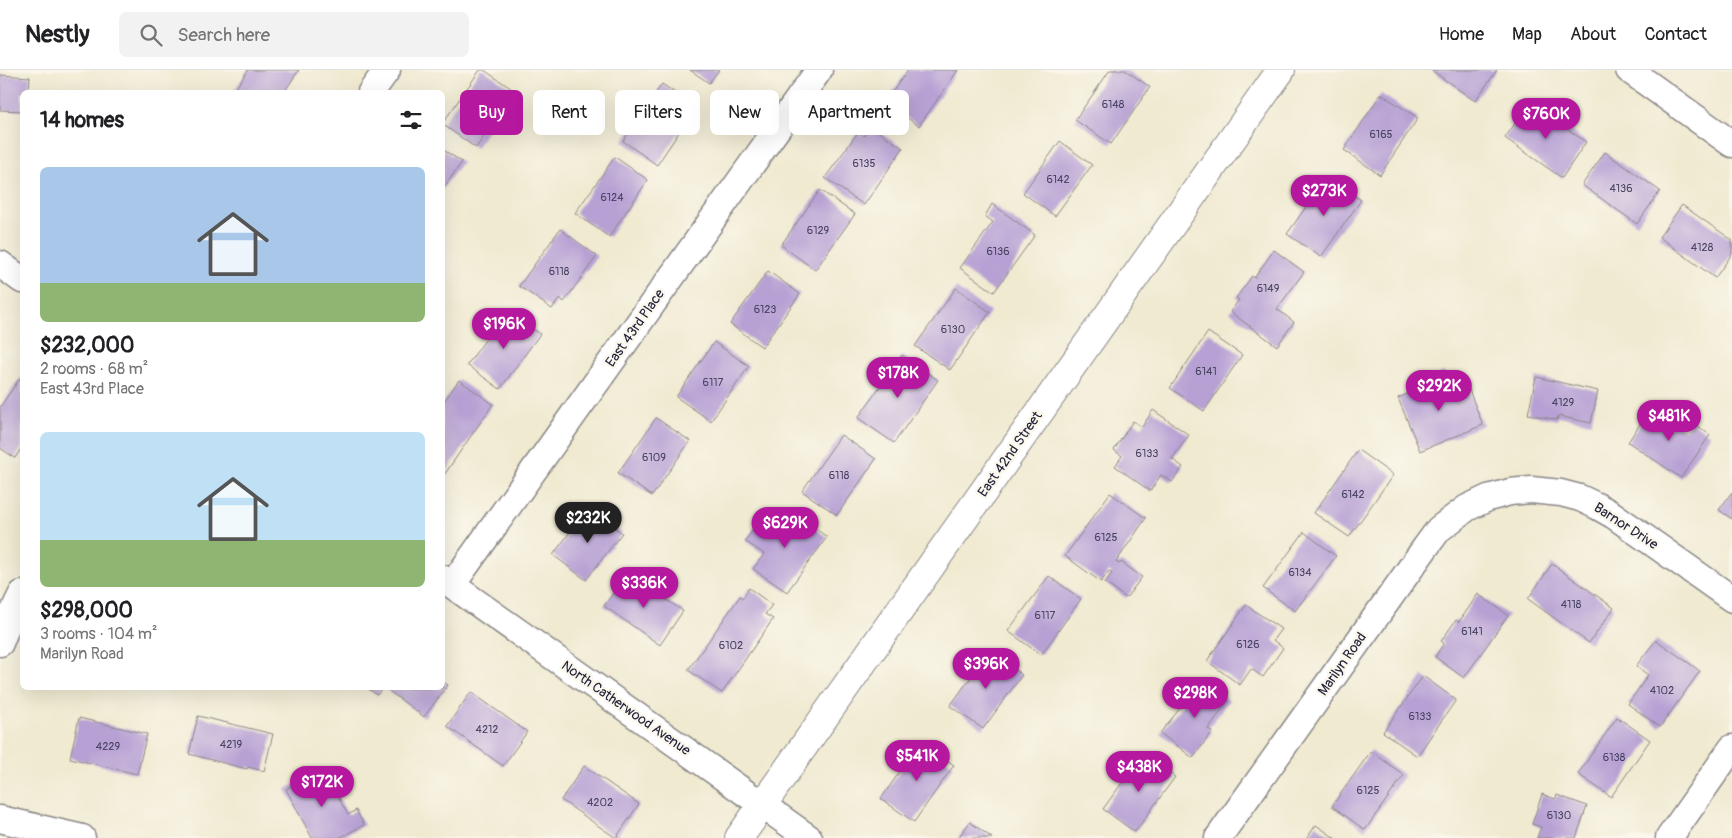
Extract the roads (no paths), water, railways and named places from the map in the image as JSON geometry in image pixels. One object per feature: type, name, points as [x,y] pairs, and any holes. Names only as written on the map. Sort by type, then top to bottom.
[{"type":"street","points":[[372,90],[387,70]]},
{"type":"street","name":"East 43rd Place","points":[[447,582],[819,70]]},
{"type":"street","name":"East 42nd Street","points":[[739,838],[1281,70]]},
{"type":"street","points":[[1629,70],[1732,144]]},
{"type":"street","points":[[0,264],[20,279]]},
{"type":"street","name":"Barnor Drive","points":[[1478,504],[1488,498],[1510,492],[1531,490],[1556,492],[1580,498],[1613,515],[1732,599]]},
{"type":"street","name":"Marilyn Road","points":[[1218,838],[1439,529],[1467,508],[1478,504]]},
{"type":"street","name":"North Catherwood Avenue","points":[[447,582],[809,838]]},
{"type":"street","points":[[0,643],[20,598]]},
{"type":"street","points":[[1669,838],[1732,748]]},
{"type":"street","points":[[0,819],[82,838]]}]
